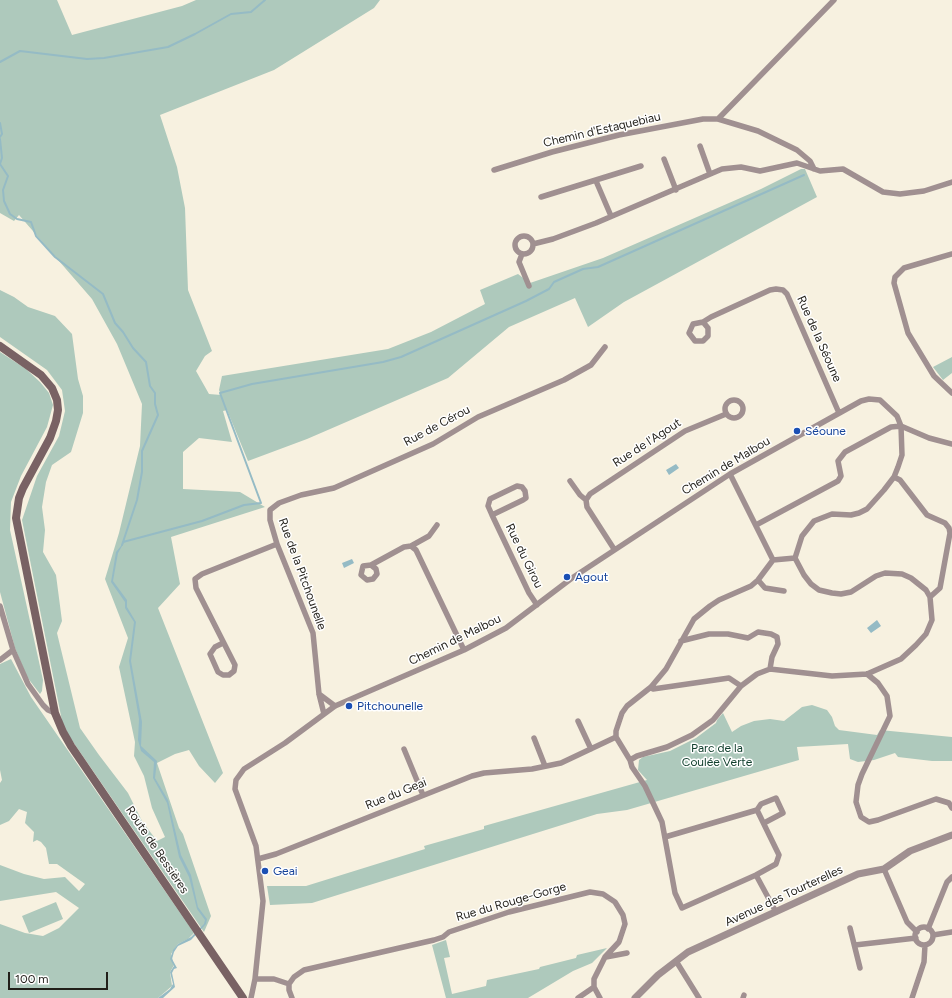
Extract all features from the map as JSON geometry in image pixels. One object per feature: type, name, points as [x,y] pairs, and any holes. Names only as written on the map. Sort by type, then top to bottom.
[{"type":"main road","name":"Route de Bessières","points":[[0,346],[34,369],[47,381],[55,394],[57,405],[56,421],[50,438],[23,488],[19,498],[16,518],[55,713],[62,732],[243,998]]},
{"type":"street","points":[[718,119],[834,0]]},
{"type":"street","name":"Chemin d'Estaquebiau","points":[[494,170],[552,152],[619,135],[703,119],[718,119],[758,131],[797,150],[810,161],[814,169]]},
{"type":"street","points":[[700,146],[710,174]]},
{"type":"street","points":[[664,159],[676,190]]},
{"type":"street","points":[[522,254],[530,252],[534,244],[553,239],[611,216],[676,190],[722,169],[741,167],[760,171],[797,163],[820,171],[843,169],[883,192],[900,194],[924,191],[952,182]]},
{"type":"street","points":[[541,197],[641,166]]},
{"type":"street","points":[[596,181],[611,216]]},
{"type":"street","points":[[522,254],[515,247],[516,241],[520,237],[528,236],[534,244]]},
{"type":"street","points":[[522,254],[519,262],[529,286]]},
{"type":"street","points":[[952,254],[904,268],[895,277],[894,283],[908,333],[934,376],[952,393]]},
{"type":"street","name":"Rue de la Séoune","points":[[703,322],[770,290],[783,290],[787,294],[839,413]]},
{"type":"street","name":"Rue de Cérou","points":[[270,510],[279,503],[301,495],[334,488],[433,444],[478,417],[564,380],[591,365],[605,347]]},
{"type":"street","name":"Chemin de Malbou","points":[[251,998],[255,978],[263,901],[256,846],[237,797],[236,785],[239,774],[335,706],[464,650],[506,628],[537,606],[562,585],[614,549],[730,474],[861,401],[876,399],[886,404],[897,416],[901,426]]},
{"type":"street","name":"Rue de l'Agout","points":[[586,500],[590,494],[685,431],[726,414]]},
{"type":"street","points":[[756,525],[838,481],[841,476],[838,461],[845,452],[890,427],[901,426],[928,438],[952,444]]},
{"type":"street","points":[[630,760],[637,756],[667,747],[692,735],[713,720],[741,686],[757,674],[770,669],[832,676],[868,674],[901,659],[926,634],[932,620],[930,597],[918,583],[902,574],[884,573],[876,576],[851,592],[841,594],[826,592],[819,590],[808,579],[796,558],[802,536],[814,521],[832,514],[851,515],[859,513],[875,501],[894,477],[902,455],[901,426]]},
{"type":"street","points":[[730,474],[773,560]]},
{"type":"street","points":[[894,477],[900,480],[927,515],[945,523],[949,528],[950,534],[940,588],[930,597]]},
{"type":"street","points":[[570,481],[580,495],[586,500],[587,507],[614,549]]},
{"type":"street","name":"Rue du Girou","points":[[492,515],[526,498],[525,491],[522,487],[517,486],[490,499],[488,506],[492,515],[537,606]]},
{"type":"street","name":"Rue de la Pitchounelle","points":[[270,510],[270,520],[277,544],[313,633],[319,694],[324,714]]},
{"type":"street","points":[[371,564],[429,536],[437,525]]},
{"type":"street","points":[[223,643],[215,647],[210,654],[218,672],[223,675],[229,675],[234,671],[235,665],[196,588],[195,579],[202,574],[277,544]]},
{"type":"street","points":[[411,546],[416,550],[464,650]]},
{"type":"street","points":[[757,810],[779,855],[776,864],[756,875],[682,908],[675,893],[666,837],[662,822],[645,786],[632,768],[630,760],[616,737],[616,731],[622,713],[627,706],[651,687],[666,669],[694,620],[710,606],[751,586],[758,580],[773,560],[796,558]]},
{"type":"street","points":[[758,580],[765,588],[784,591]]},
{"type":"street","points":[[0,606],[13,650],[28,684],[43,705],[48,710],[55,713]]},
{"type":"street","points":[[681,641],[709,634],[748,638],[758,632],[771,634],[777,637],[778,644],[772,657],[770,669]]},
{"type":"street","points":[[0,660],[13,650]]},
{"type":"street","points":[[868,674],[878,683],[888,696],[890,716],[858,785],[856,802],[861,817],[869,822],[878,820],[936,799],[949,803],[952,808]]},
{"type":"street","points":[[651,687],[653,689],[729,678],[741,686]]},
{"type":"street","points":[[319,694],[335,706]]},
{"type":"street","points":[[578,721],[591,750]]},
{"type":"street","name":"Rue du Geai","points":[[258,858],[276,854],[423,795],[484,773],[561,763],[616,737]]},
{"type":"street","points":[[534,738],[545,766]]},
{"type":"street","points":[[404,749],[423,795]]},
{"type":"street","points":[[666,837],[757,810],[761,804],[776,798],[783,813],[764,823]]},
{"type":"street","name":"Avenue des Tourterelles","points":[[635,998],[658,975],[676,961],[701,946],[858,874],[884,869],[910,851],[952,835]]},
{"type":"street","points":[[884,869],[907,922],[916,935],[919,943],[925,945],[931,942],[933,935]]},
{"type":"street","points":[[756,875],[776,912]]},
{"type":"street","points":[[928,929],[947,882],[952,877]]},
{"type":"street","name":"Rue du Rouge-Gorge","points":[[290,984],[294,977],[304,970],[434,940],[444,937],[449,932],[509,912],[590,892],[603,894],[616,902],[623,915],[625,924],[619,942],[605,957],[594,979],[594,987]]},
{"type":"street","points":[[850,928],[860,968]]},
{"type":"street","points":[[855,945],[916,935],[921,929],[928,929]]},
{"type":"street","points":[[928,929],[933,935]]},
{"type":"street","points":[[933,935],[952,932]]},
{"type":"street","points":[[912,998],[924,962],[925,945]]},
{"type":"street","points":[[605,957],[627,953]]},
{"type":"street","points":[[676,961],[697,997]]},
{"type":"street","points":[[255,978],[274,979],[290,984],[289,990],[292,998]]},
{"type":"street","points":[[578,998],[594,987],[600,998]]},
{"type":"green space","points":[[0,0],[57,0],[72,35],[182,6],[196,0],[380,0],[374,8],[274,70],[160,115],[177,167],[185,208],[188,290],[212,351],[205,356],[196,371],[209,394],[221,395],[219,390],[222,376],[388,349],[431,332],[485,304],[480,290],[518,274],[530,283],[603,258],[761,189],[801,169],[805,169],[817,197],[624,302],[588,327],[575,298],[509,327],[448,378],[307,439],[248,461],[227,410],[223,411],[232,442],[199,438],[183,452],[183,489],[240,492],[265,507],[171,537],[180,584],[158,608],[223,773],[215,783],[199,766],[189,750],[175,754],[157,763],[211,916],[204,932],[69,736],[62,721],[22,520],[37,476],[59,436],[65,411],[62,390],[47,370],[0,337],[0,290],[14,297],[28,307],[55,316],[72,334],[78,379],[83,396],[83,413],[71,452],[52,465],[46,482],[42,507],[45,530],[43,552],[56,575],[62,621],[57,633],[80,728],[128,793],[142,821],[157,841],[165,837],[152,808],[144,776],[134,756],[135,742],[119,667],[128,638],[105,579],[119,533],[140,446],[142,404],[117,344],[92,299],[19,215],[14,221],[0,213]]},
{"type":"green space","points":[[0,352],[26,369],[40,382],[49,393],[53,405],[47,427],[21,476],[11,502],[10,530],[43,680],[42,691],[40,694],[27,677],[15,648],[0,592]]},
{"type":"green space","points":[[952,357],[952,373],[943,380],[933,367]]},
{"type":"green space","points":[[11,659],[31,697],[194,933],[188,939],[178,944],[171,954],[174,965],[170,972],[172,986],[158,998],[0,998],[0,924],[25,933],[43,936],[59,928],[79,908],[56,892],[0,901],[0,865],[24,874],[44,879],[65,877],[79,891],[85,884],[57,864],[49,864],[46,848],[37,840],[33,842],[34,832],[25,823],[27,812],[19,809],[9,821],[0,825],[0,783],[2,780],[0,770],[0,664]]},
{"type":"green space","name":"Parc de la Coulée Verte","points":[[812,705],[827,710],[832,717],[835,726],[839,730],[877,735],[880,730],[952,737],[952,761],[932,761],[898,757],[895,753],[874,760],[858,762],[850,759],[848,744],[797,747],[799,760],[627,810],[597,814],[312,903],[270,905],[267,886],[306,886],[425,849],[424,846],[484,829],[484,826],[647,780],[638,770],[639,760],[643,757],[670,751],[696,738],[716,723],[723,713],[732,732],[741,726],[754,721],[770,719],[784,721],[802,707]]},
{"type":"green space","points":[[56,902],[63,919],[29,933],[22,916]]},
{"type":"green space","points":[[446,940],[450,957],[444,958],[452,994],[486,986],[487,980],[539,969],[540,967],[576,958],[577,955],[607,948],[592,963],[573,971],[528,998],[446,998],[432,945]]},
{"type":"water","points":[[676,464],[679,468],[669,475],[666,470]]},
{"type":"water","points":[[125,541],[118,553],[113,581],[127,600],[127,607],[136,622],[131,661],[142,722],[141,746],[157,761],[155,778],[168,800],[181,855],[191,875],[198,907],[207,919],[206,924],[191,940],[178,946],[174,952],[172,959],[177,968],[174,969],[172,973],[175,987],[163,998],[158,998],[170,989],[173,984],[170,972],[174,966],[170,959],[173,950],[178,944],[191,937],[204,924],[205,920],[197,909],[189,877],[179,857],[167,803],[153,778],[154,762],[141,751],[138,740],[139,719],[129,661],[134,622],[125,608],[125,602],[111,582],[116,552]]},
{"type":"water","points":[[352,559],[354,563],[344,568],[342,563]]},
{"type":"water","points":[[877,620],[881,626],[871,633],[867,628]]},
{"type":"waterway","points":[[0,62],[20,51],[87,59],[104,58],[168,47],[231,14],[251,12],[265,0]]},
{"type":"waterway","points":[[0,123],[2,134],[0,137]]},
{"type":"waterway","points":[[0,139],[2,158],[0,164]]},
{"type":"waterway","points":[[0,164],[8,176],[3,190],[4,201],[10,214],[17,219],[31,222],[36,236],[55,257],[103,294],[115,323],[123,332],[133,348],[146,362],[150,386],[155,393],[155,404],[158,415],[142,451],[142,472],[137,500],[122,545]]},
{"type":"waterway","points":[[123,542],[202,521],[244,505],[261,503],[220,393],[252,384],[383,362],[401,357],[526,301],[549,289],[554,282],[583,269],[598,267],[804,175]]},
{"type":"place","name":"Séoune","points":[[797,431]]},
{"type":"place","name":"Agout","points":[[567,577]]},
{"type":"place","name":"Pitchounelle","points":[[349,706]]},
{"type":"place","name":"Geai","points":[[265,871]]}]
